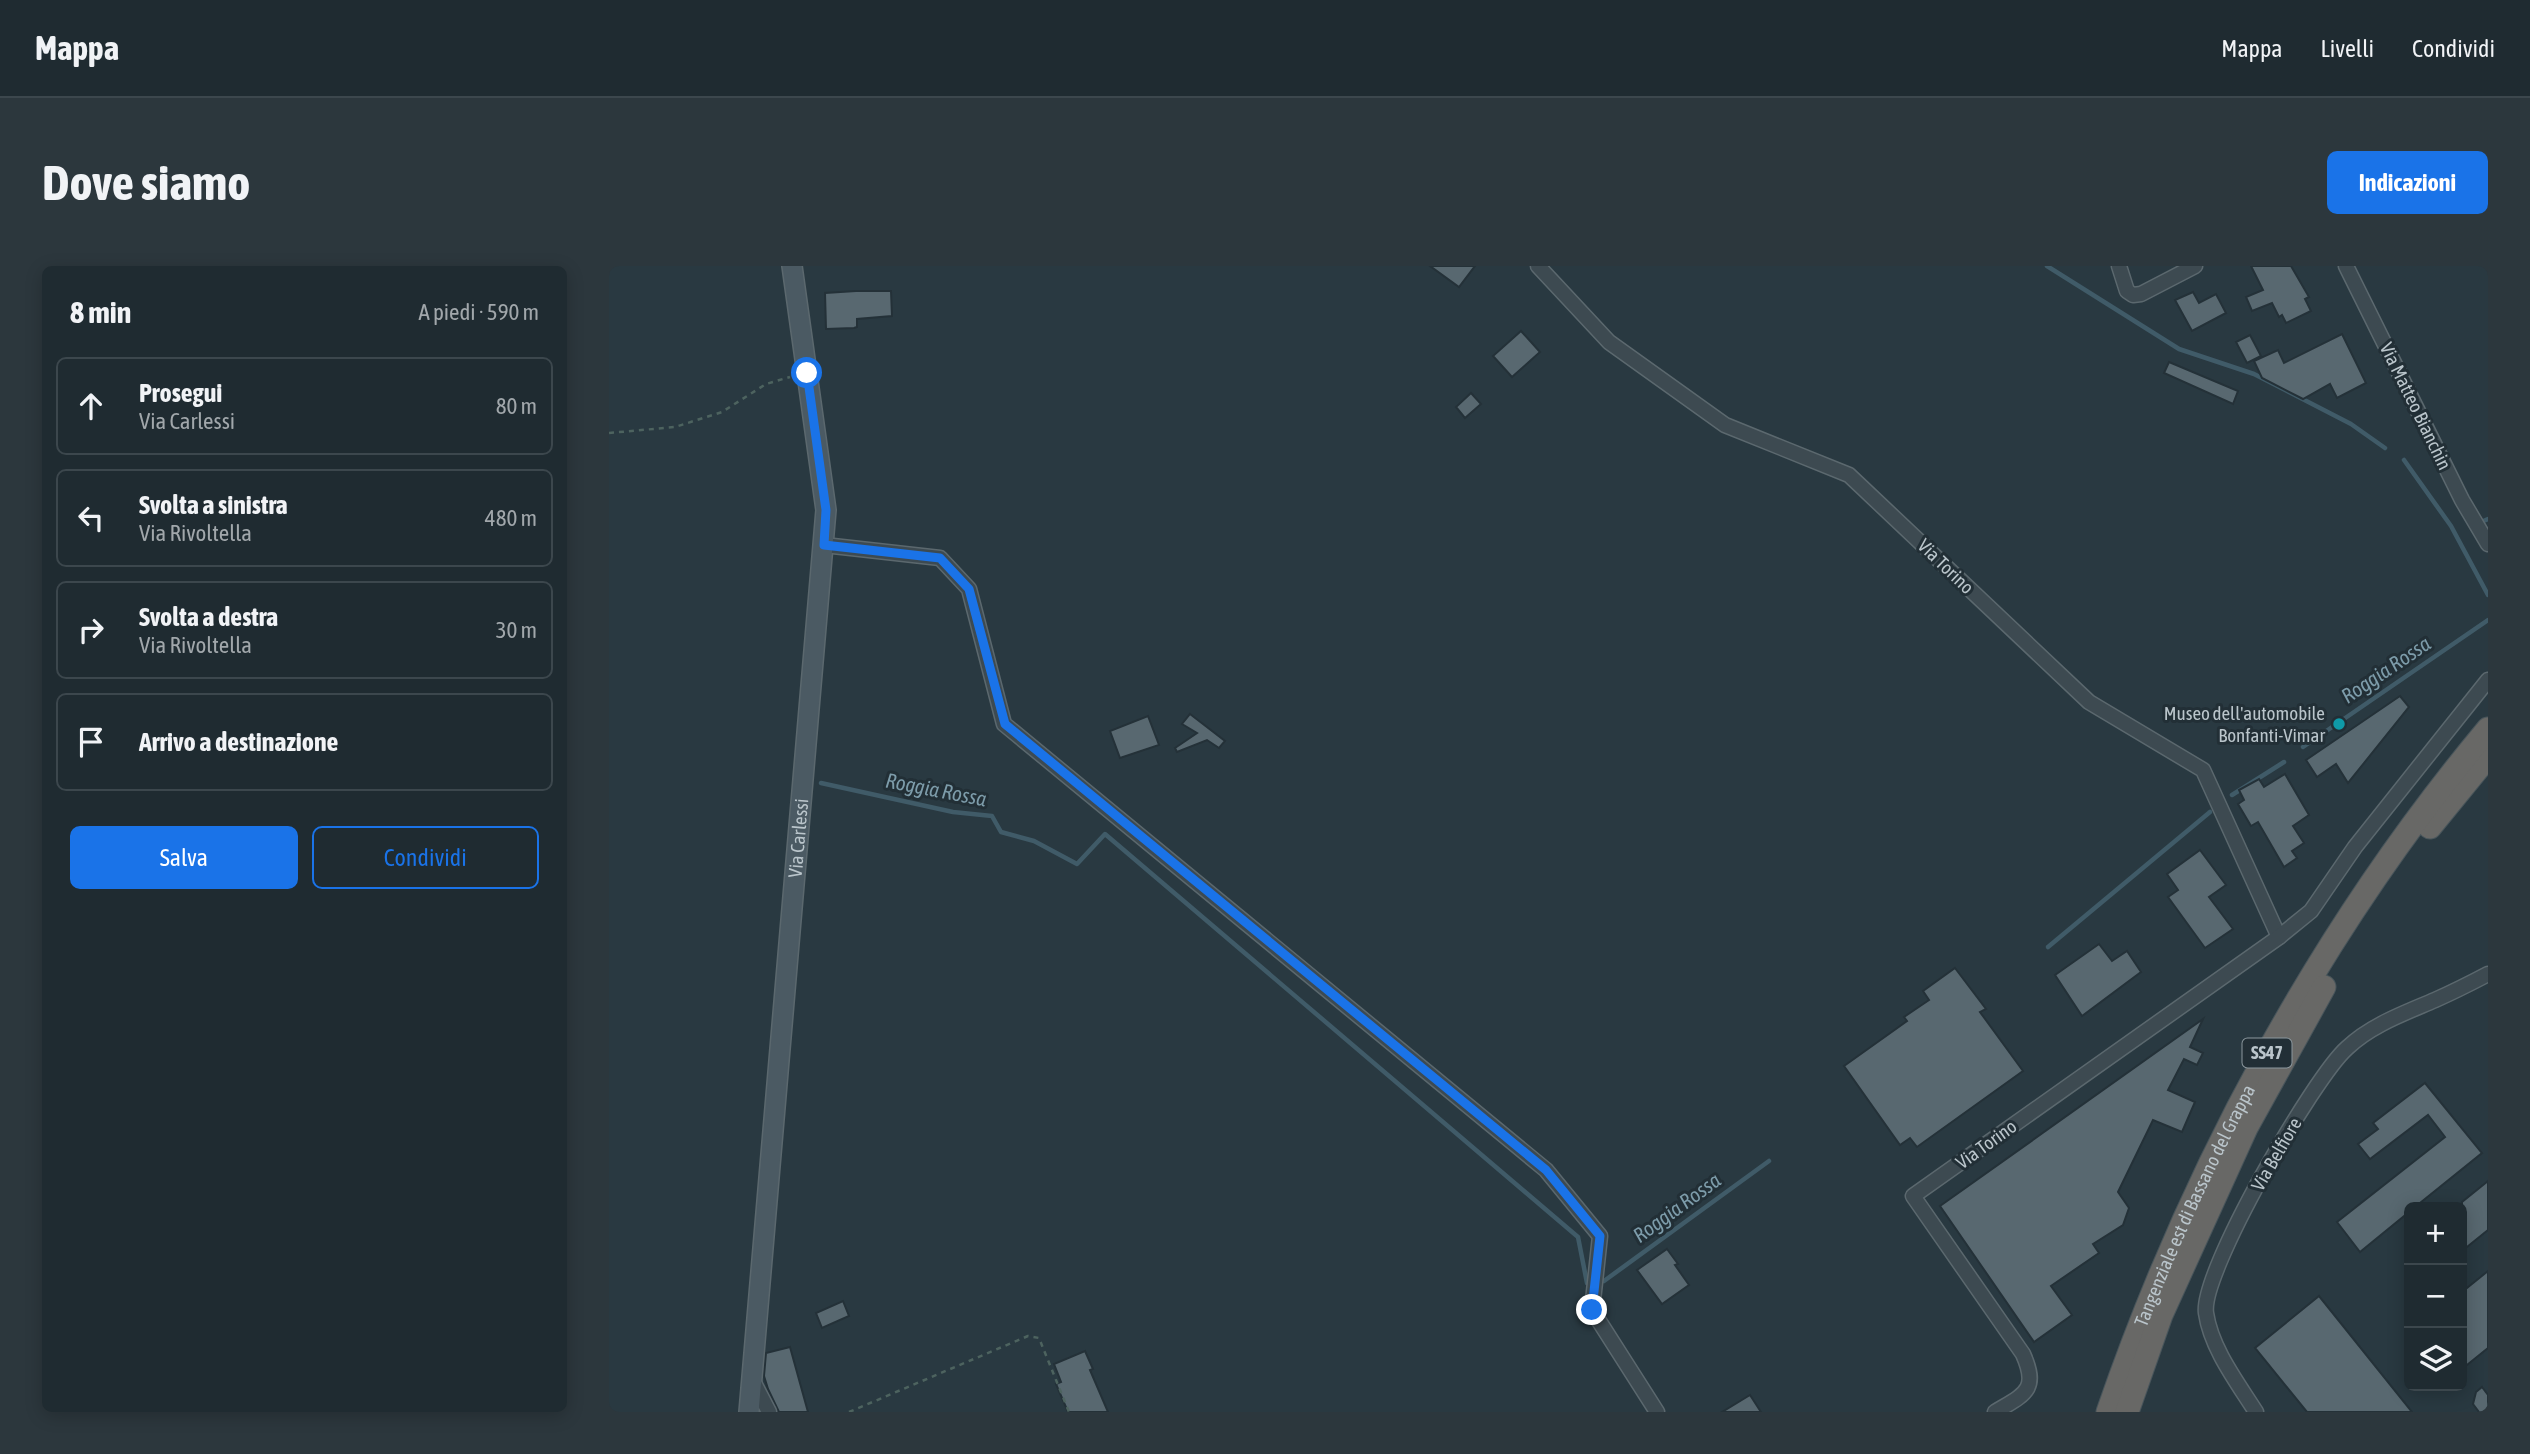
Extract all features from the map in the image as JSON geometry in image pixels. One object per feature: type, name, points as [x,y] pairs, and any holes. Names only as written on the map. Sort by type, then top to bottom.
[{"type":"highway","name":"Tangenziale est di Bassano del Grappa","points":[[2108,1412],[2146,1308],[2187,1213],[2269,1050],[2311,978],[2376,879],[2454,770],[2488,729]]},
{"type":"highway","name":"Tangenziale est di Bassano del Grappa","points":[[2127,1412],[2161,1314],[2246,1128],[2327,981],[2422,838],[2488,756]]},
{"type":"main road","name":"Via Carlessi","points":[[749,1412],[826,510],[792,266]]},
{"type":"street","name":"Via Torino","points":[[1538,266],[1609,342],[1725,425],[1849,475],[2089,702],[2203,770],[2279,937]]},
{"type":"street","points":[[2119,266],[2127,291],[2133,295],[2141,295],[2195,266]]},
{"type":"street","name":"Via Matteo Bianchin","points":[[2347,266],[2462,500],[2488,544]]},
{"type":"street","points":[[824,545],[940,558],[969,589],[1005,724],[1546,1170],[1600,1236],[1592,1310],[1657,1412]]},
{"type":"street","name":"Via Torino","points":[[1995,1412],[2017,1399],[2028,1388],[2032,1374],[2023,1354],[1913,1196],[2279,937],[2311,911],[2355,847],[2488,680]]},
{"type":"street","name":"Via Belfiore","points":[[2256,1412],[2213,1339],[2205,1310],[2211,1281],[2238,1221],[2320,1080],[2347,1048],[2386,1022],[2488,974]]},
{"type":"street","points":[[752,1379],[769,1412]]},
{"type":"path","points":[[609,433],[675,427],[722,412],[767,384],[807,373]]},
{"type":"path","points":[[849,1412],[1028,1336],[1039,1338],[1069,1412]]},
{"type":"building","points":[[1430,266],[1475,266],[1459,287]]},
{"type":"building","points":[[2251,266],[2291,266],[2309,297],[2305,299],[2311,311],[2286,323],[2282,315],[2279,317],[2272,303],[2252,311],[2246,297],[2263,290]]},
{"type":"building","points":[[891,291],[892,316],[857,319],[857,327],[854,328],[826,329],[825,293]]},
{"type":"building","points":[[2193,292],[2199,303],[2216,294],[2226,313],[2192,331],[2175,300]]},
{"type":"building","points":[[1521,331],[1540,352],[1512,377],[1493,356]]},
{"type":"building","points":[[2342,334],[2366,383],[2337,398],[2330,384],[2303,399],[2262,378],[2254,361],[2278,350],[2284,363]]},
{"type":"building","points":[[2250,335],[2261,356],[2247,363],[2236,342]]},
{"type":"building","points":[[2169,362],[2238,391],[2233,404],[2164,373]]},
{"type":"building","points":[[1471,393],[1481,404],[1465,418],[1456,407]]},
{"type":"building","points":[[2400,696],[2409,707],[2348,783],[2336,764],[2317,777],[2306,760]]},
{"type":"building","points":[[1190,714],[1225,741],[1219,748],[1207,740],[1177,752],[1175,748],[1197,733],[1182,724]]},
{"type":"building","points":[[1148,716],[1159,745],[1120,758],[1110,731]]},
{"type":"building","points":[[2285,774],[2309,815],[2293,826],[2304,843],[2292,851],[2297,858],[2284,867],[2258,822],[2251,826],[2238,804],[2244,800],[2239,790],[2259,779],[2264,787]]},
{"type":"building","points":[[2200,850],[2226,885],[2209,897],[2233,929],[2205,948],[2168,897],[2178,890],[2167,874]]},
{"type":"building","points":[[2099,944],[2112,961],[2127,951],[2141,972],[2082,1016],[2055,975]]},
{"type":"building","points":[[1955,968],[1986,1009],[1980,1012],[2023,1071],[1917,1147],[1910,1138],[1900,1145],[1844,1066],[1907,1021],[1904,1017],[1929,1000],[1923,991]]},
{"type":"building","points":[[2203,1019],[2190,1047],[2203,1053],[2197,1065],[2184,1059],[2168,1090],[2195,1102],[2182,1132],[2153,1120],[2118,1192],[2129,1208],[2123,1225],[2093,1244],[2099,1253],[2051,1286],[2072,1315],[2034,1342],[1940,1206]]},
{"type":"building","points":[[2425,1083],[2482,1153],[2421,1202],[2404,1202],[2404,1216],[2360,1252],[2337,1222],[2445,1137],[2428,1115],[2370,1159],[2358,1144],[2378,1129],[2373,1123]]},
{"type":"building","points":[[2488,1181],[2488,1230],[2467,1247],[2467,1202],[2462,1202]]},
{"type":"building","points":[[1667,1249],[1689,1285],[1662,1304],[1637,1270]]},
{"type":"building","points":[[2488,1271],[2488,1348],[2467,1365],[2467,1328],[2467,1288]]},
{"type":"building","points":[[2319,1296],[2412,1412],[2307,1412],[2255,1348]]},
{"type":"building","points":[[843,1301],[849,1316],[822,1328],[816,1313]]},
{"type":"building","points":[[790,1347],[808,1412],[779,1412],[764,1376],[766,1353]]},
{"type":"building","points":[[1085,1351],[1108,1412],[1068,1412],[1056,1384],[1061,1382],[1054,1364]]},
{"type":"building","points":[[2482,1387],[2488,1395],[2488,1412],[2479,1412],[2473,1404],[2476,1392]]},
{"type":"building","points":[[1750,1395],[1761,1412],[1722,1412]]},
{"type":"waterway","points":[[2047,266],[2179,349],[2254,374],[2351,424],[2385,448]]},
{"type":"waterway","name":"Roggia Rossa","points":[[2404,460],[2451,526],[2488,595]]},
{"type":"waterway","name":"Roggia Rossa","points":[[2481,522],[2488,519]]},
{"type":"waterway","name":"Roggia Rossa","points":[[2303,747],[2488,620]]},
{"type":"waterway","name":"Roggia Rossa","points":[[2232,795],[2284,762]]},
{"type":"waterway","name":"Roggia Rossa","points":[[821,783],[953,812],[992,816],[1001,832],[1034,841],[1077,864],[1105,834],[1578,1237],[1587,1283]]},
{"type":"waterway","name":"Roggia Rossa","points":[[2048,947],[2210,812]]},
{"type":"waterway","name":"Roggia Rossa","points":[[1604,1281],[1769,1161]]},
{"type":"place","name":"Museo dell'automobile Bonfanti-Vimar","points":[[2339,724]]},
{"type":"route","points":[[807,373],[826,510],[824,545],[940,558],[969,589],[1005,724],[1546,1170],[1600,1236],[1592,1310]]}]
